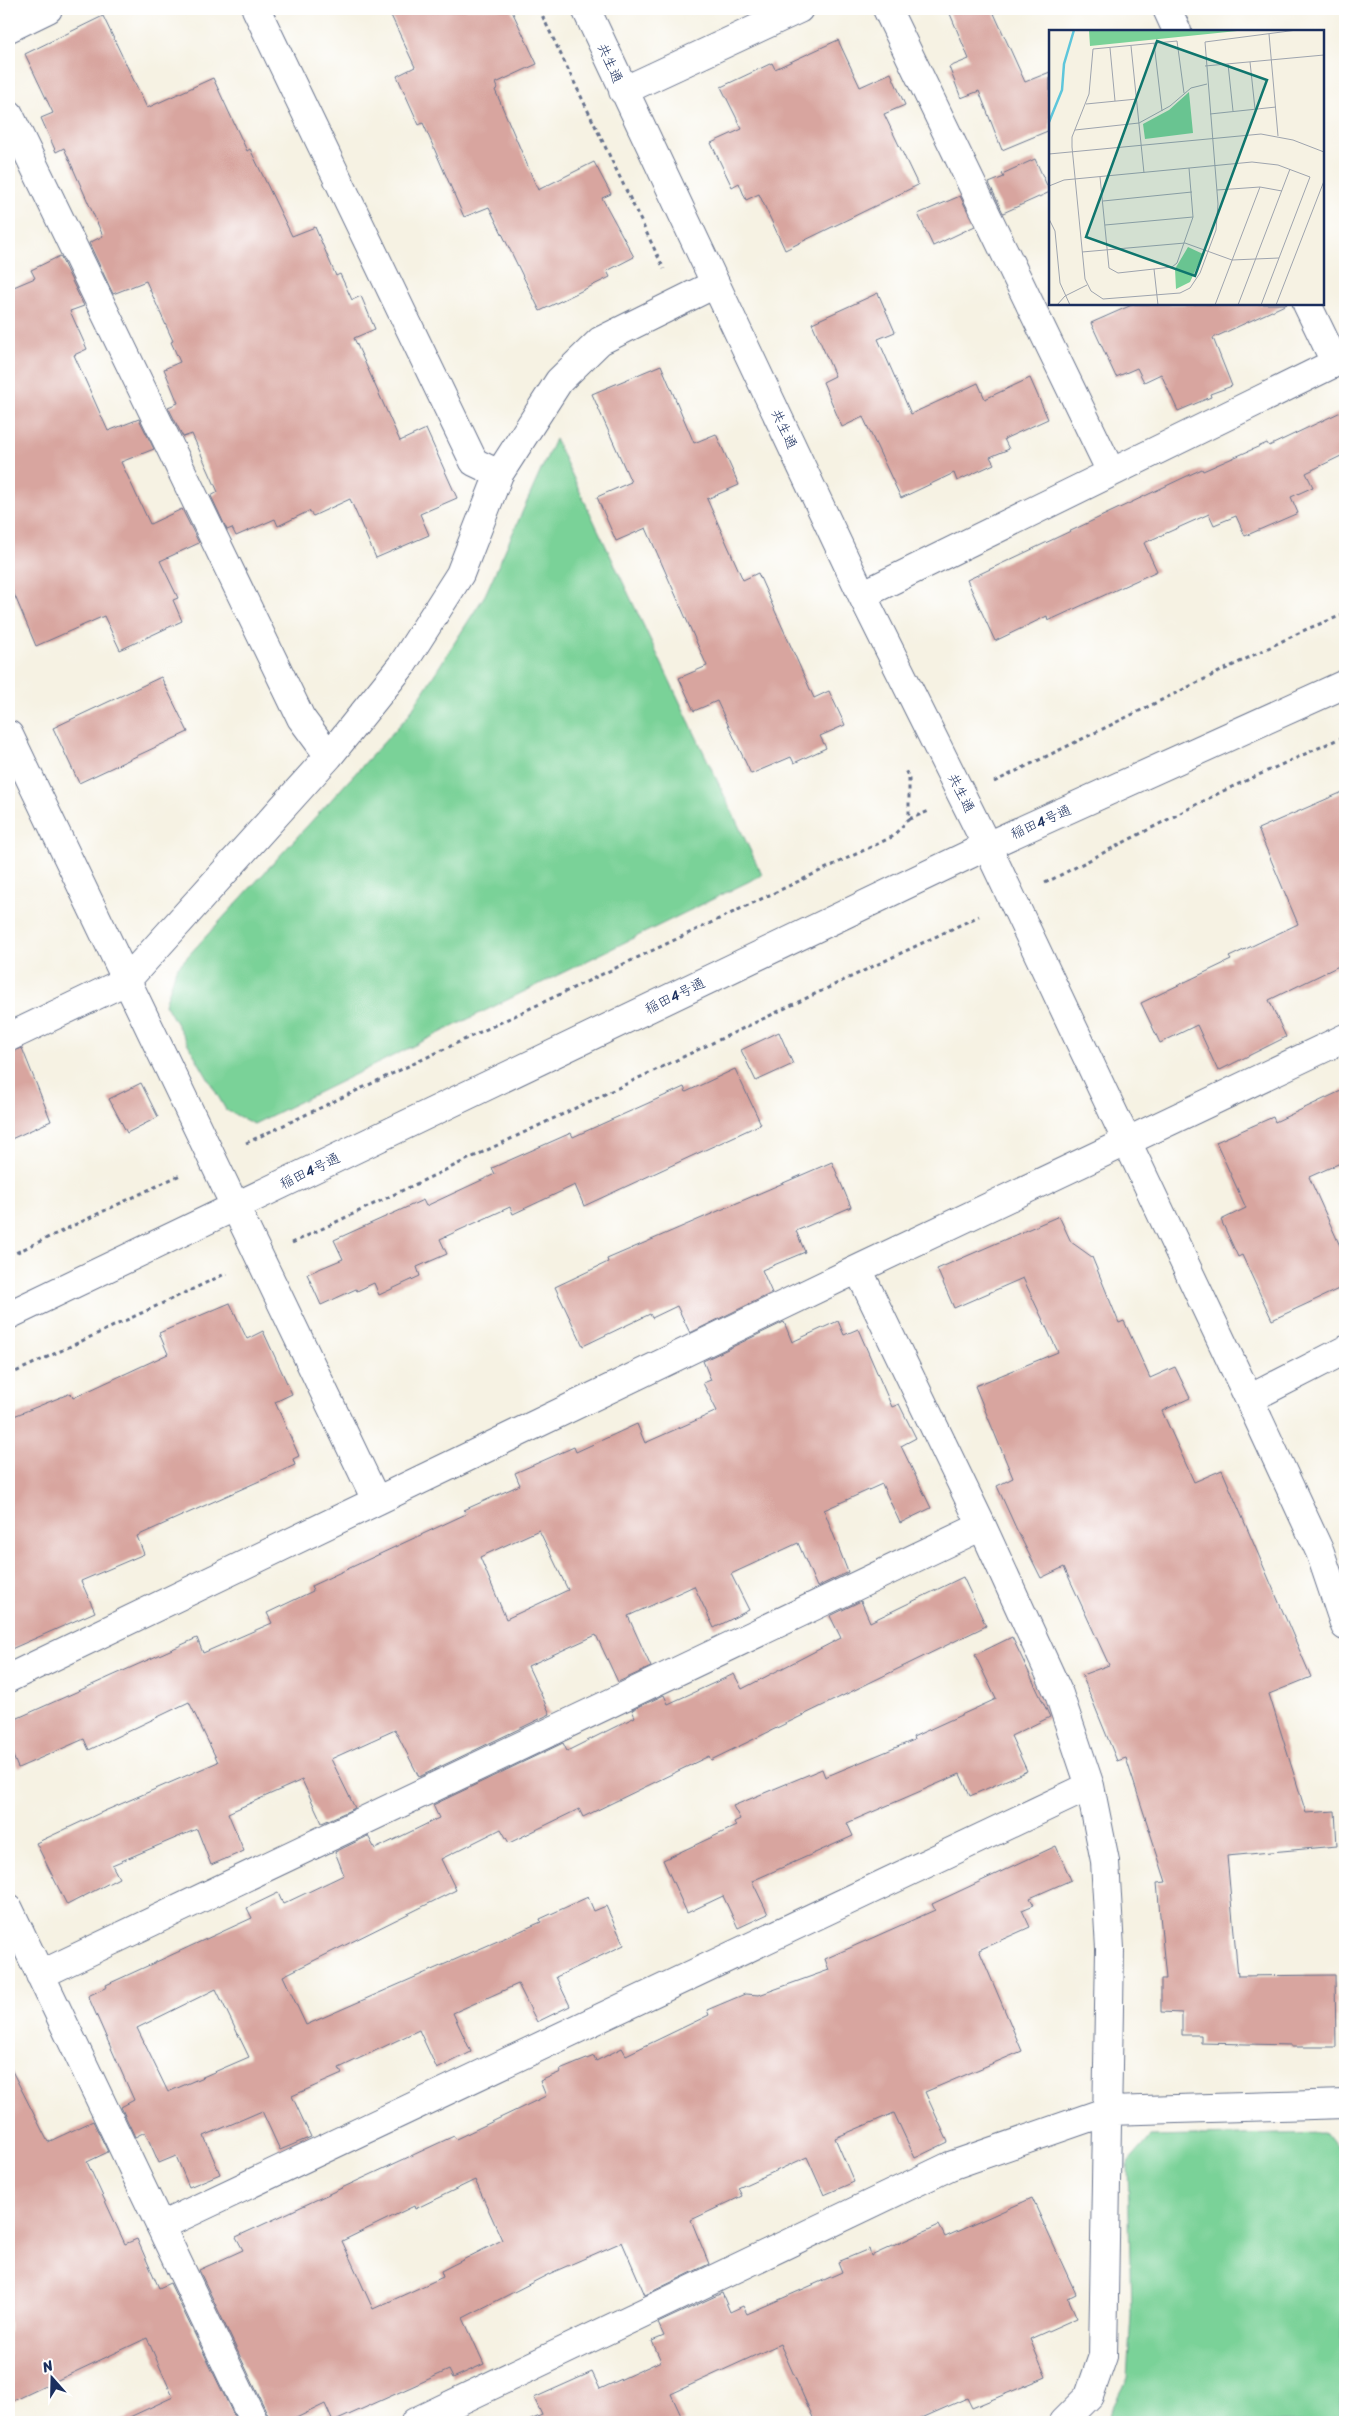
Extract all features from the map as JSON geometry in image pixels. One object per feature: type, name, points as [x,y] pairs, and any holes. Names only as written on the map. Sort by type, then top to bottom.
[{"type":"street","points":[[9,28],[48,9]]},
{"type":"street","points":[[256,9],[474,462],[499,474]]},
{"type":"street","name":"共生通","points":[[586,9],[623,91],[862,594],[1013,900],[1249,1399],[1320,1552],[1345,1626]]},
{"type":"street","points":[[623,91],[799,9]]},
{"type":"street","points":[[887,9],[1111,472]]},
{"type":"street","points":[[1167,9],[1177,30]]},
{"type":"street","points":[[9,114],[301,718],[329,756]]},
{"type":"street","points":[[9,1036],[126,981],[329,756],[402,665],[460,574],[499,474],[559,381],[600,341],[715,284]]},
{"type":"street","points":[[862,594],[1340,360],[1308,305]]},
{"type":"street","name":"稲田4号通","points":[[9,1315],[987,846],[1345,684]]},
{"type":"street","points":[[9,735],[376,1500]]},
{"type":"street","points":[[9,1678],[858,1269],[1345,1038]]},
{"type":"street","points":[[858,1269],[982,1526],[1058,1694],[1090,1786],[1105,1861],[1110,1939],[1104,2356],[1089,2396],[1063,2422]]},
{"type":"street","points":[[1249,1399],[1345,1350]]},
{"type":"street","points":[[40,1975],[982,1526]]},
{"type":"street","points":[[161,2226],[1090,1786]]},
{"type":"street","points":[[9,1909],[254,2422]]},
{"type":"street","points":[[415,2422],[950,2166],[1108,2111],[1345,2104]]},
{"type":"path","points":[[539,9],[680,302]]},
{"type":"path","points":[[9,1256],[892,837],[909,819],[963,797],[1307,630],[1345,614]]},
{"type":"path","points":[[9,1375],[260,1258],[1013,900],[1222,791],[1345,736]]},
{"type":"path","points":[[900,760],[909,778],[909,819]]},
{"type":"green space","points":[[555,439],[762,875],[254,1124],[226,1110],[165,1004],[176,969],[407,717],[485,595]]},
{"type":"green space","points":[[1324,2133],[1345,2160],[1341,2422],[1105,2422],[1127,2378],[1131,2315],[1128,2163],[1151,2137]]},
{"type":"building","points":[[388,9],[511,9],[537,64],[496,83],[498,88],[495,90],[538,190],[594,162],[611,194],[602,198],[634,257],[607,271],[610,277],[540,311],[489,207],[464,217],[423,123],[419,125],[397,76],[415,67]]},
{"type":"building","points":[[948,9],[992,9],[1025,82],[1049,72],[1049,130],[1002,150],[979,91],[961,98],[949,67],[969,59]]},
{"type":"building","points":[[103,16],[147,108],[213,78],[247,151],[250,149],[292,236],[315,227],[336,276],[340,274],[352,300],[361,296],[375,329],[354,338],[400,441],[426,429],[457,498],[420,514],[429,535],[376,558],[350,499],[313,516],[309,511],[278,526],[275,519],[236,536],[232,528],[227,530],[211,496],[218,492],[192,434],[183,437],[168,407],[178,403],[164,369],[180,362],[171,342],[173,341],[146,281],[113,294],[89,243],[103,236],[64,148],[56,152],[41,118],[53,113],[25,54]]},
{"type":"building","points":[[838,40],[860,87],[891,73],[905,105],[884,114],[918,185],[785,250],[759,194],[746,200],[739,183],[732,187],[711,143],[742,129],[721,87],[772,63],[775,69]]},
{"type":"building","points":[[1035,159],[1049,192],[1003,213],[989,183],[1004,177],[1002,174]]},
{"type":"building","points":[[960,196],[975,226],[933,246],[918,214]]},
{"type":"building","points":[[60,256],[84,306],[70,311],[87,349],[74,355],[108,431],[139,419],[154,449],[121,462],[150,524],[182,509],[199,543],[160,561],[178,598],[173,600],[182,621],[120,650],[104,616],[36,646],[9,582],[9,289],[35,278],[31,270]]},
{"type":"building","points":[[878,293],[895,332],[878,339],[911,414],[978,383],[985,399],[1030,378],[1048,419],[1004,439],[1009,449],[990,457],[994,464],[957,481],[954,473],[901,498],[863,417],[842,427],[823,382],[835,376],[812,323]]},
{"type":"building","points":[[1132,305],[1285,305],[1213,338],[1232,386],[1210,394],[1211,397],[1178,411],[1161,374],[1144,382],[1137,368],[1116,377],[1091,323]]},
{"type":"building","points":[[661,365],[694,443],[716,434],[739,485],[707,499],[743,580],[758,573],[814,698],[829,691],[845,725],[820,736],[826,748],[794,763],[791,757],[751,774],[717,701],[694,711],[679,678],[707,666],[646,528],[616,541],[597,497],[631,482],[592,394]]},
{"type":"building","points":[[1345,410],[1345,454],[1306,473],[1313,487],[1291,497],[1298,513],[1245,536],[1236,516],[1214,525],[1209,514],[1144,543],[1157,571],[1048,621],[1047,616],[995,641],[967,580],[1202,469],[1203,471],[1267,443],[1269,446]]},
{"type":"building","points":[[161,677],[188,732],[79,783],[53,728]]},
{"type":"building","points":[[1345,791],[1345,963],[1269,1000],[1286,1037],[1218,1071],[1197,1025],[1160,1043],[1141,1003],[1231,960],[1229,957],[1298,924],[1258,829]]},
{"type":"building","points":[[779,1032],[793,1064],[756,1081],[741,1050]]},
{"type":"building","points":[[22,1048],[51,1121],[9,1140],[9,1052]]},
{"type":"building","points":[[735,1069],[761,1124],[584,1206],[575,1185],[513,1214],[510,1207],[440,1239],[447,1254],[417,1267],[420,1276],[379,1295],[374,1283],[321,1305],[307,1274],[343,1259],[334,1240],[423,1200],[426,1206],[495,1174],[492,1168],[571,1133],[573,1137],[684,1087],[686,1092]]},
{"type":"building","points":[[141,1083],[158,1117],[127,1133],[109,1099]]},
{"type":"building","points":[[1345,1089],[1345,1161],[1309,1177],[1345,1257],[1345,1286],[1272,1320],[1242,1255],[1238,1257],[1221,1220],[1246,1208],[1216,1142],[1273,1117],[1275,1122]]},
{"type":"building","points":[[832,1162],[851,1207],[796,1231],[805,1252],[762,1270],[772,1293],[690,1333],[677,1306],[652,1318],[650,1314],[583,1346],[555,1287],[608,1262],[607,1259]]},
{"type":"building","points":[[1059,1216],[1071,1242],[1092,1257],[1119,1323],[1124,1321],[1150,1378],[1175,1367],[1190,1398],[1162,1411],[1194,1482],[1222,1470],[1311,1677],[1269,1694],[1306,1813],[1335,1811],[1337,1846],[1227,1856],[1238,1976],[1335,1975],[1336,2047],[1201,2043],[1201,2035],[1182,2035],[1182,2013],[1161,2012],[1161,1979],[1166,1979],[1157,1883],[1166,1882],[1126,1758],[1117,1761],[1082,1675],[1109,1665],[1064,1567],[1041,1578],[1016,1528],[997,1486],[1013,1478],[975,1386],[1058,1352],[1023,1278],[954,1308],[937,1269]]},
{"type":"building","points":[[230,1303],[247,1339],[263,1331],[292,1394],[275,1402],[299,1456],[293,1459],[295,1465],[137,1536],[144,1554],[81,1581],[95,1612],[9,1650],[9,1418],[71,1393],[73,1398],[168,1354],[159,1333]]},
{"type":"building","points":[[838,1321],[844,1335],[858,1329],[892,1407],[899,1404],[916,1438],[901,1446],[931,1508],[900,1523],[882,1484],[824,1510],[848,1572],[817,1587],[798,1543],[731,1574],[749,1610],[714,1628],[694,1586],[628,1616],[651,1667],[618,1682],[596,1635],[528,1666],[550,1714],[419,1777],[395,1730],[331,1759],[355,1808],[322,1823],[302,1780],[228,1813],[244,1851],[211,1865],[197,1829],[112,1865],[119,1878],[67,1905],[36,1843],[218,1762],[189,1702],[89,1750],[84,1739],[18,1768],[9,1746],[9,1722],[197,1638],[203,1653],[272,1623],[267,1613],[313,1591],[311,1586],[466,1514],[464,1510],[520,1485],[515,1473],[574,1447],[576,1452],[637,1424],[645,1443],[717,1411],[703,1383],[711,1380],[703,1361],[784,1322],[792,1342]],"holes":[[[539,1530],[568,1590],[506,1619],[480,1557]]]},
{"type":"building","points":[[963,1577],[986,1626],[711,1760],[709,1756],[583,1817],[579,1809],[509,1843],[501,1829],[441,1859],[456,1890],[283,1976],[306,2025],[541,1922],[540,1919],[588,1897],[594,1911],[606,1906],[624,1945],[556,1977],[570,2006],[537,2022],[518,1984],[453,2013],[471,2052],[437,2069],[419,2030],[339,2068],[342,2074],[292,2096],[311,2137],[280,2150],[262,2111],[204,2136],[220,2174],[189,2187],[176,2156],[159,2163],[145,2132],[135,2137],[121,2107],[134,2100],[88,1996],[107,1987],[106,1985],[252,1918],[247,1908],[278,1893],[283,1904],[344,1875],[335,1852],[368,1836],[375,1849],[439,1818],[433,1805],[563,1743],[567,1751],[635,1717],[632,1710],[664,1695],[668,1704],[734,1674],[742,1689],[841,1638],[830,1616],[861,1601],[870,1622]],"holes":[[[216,1989],[249,2057],[168,2092],[137,2028]]]},
{"type":"building","points":[[1012,1637],[1050,1717],[1011,1736],[1027,1771],[970,1796],[960,1774],[847,1823],[853,1836],[752,1881],[768,1914],[738,1928],[723,1896],[687,1913],[663,1860],[736,1826],[734,1822],[740,1819],[733,1806],[822,1769],[825,1777],[914,1740],[913,1737],[996,1699],[975,1655]]},
{"type":"building","points":[[1056,1846],[1071,1880],[1030,1898],[1034,1905],[1022,1910],[1030,1927],[979,1950],[1022,2051],[925,2092],[948,2142],[915,2158],[894,2113],[835,2138],[854,2182],[824,2195],[807,2157],[738,2188],[742,2196],[691,2220],[709,2264],[645,2295],[622,2242],[551,2273],[463,2318],[484,2364],[453,2378],[449,2370],[333,2422],[325,2404],[288,2422],[269,2422],[268,2415],[199,2270],[243,2250],[236,2237],[454,2136],[456,2139],[546,2096],[540,2081],[561,2072],[560,2070],[594,2056],[596,2061],[622,2048],[626,2055],[709,2015],[707,2010],[745,1994],[759,1995],[829,1970],[825,1959],[935,1910],[932,1904]],"holes":[[[475,2180],[502,2240],[441,2271],[443,2277],[373,2309],[342,2241],[414,2206],[415,2209]]]},
{"type":"building","points":[[9,2065],[48,2142],[93,2121],[108,2152],[87,2162],[125,2244],[137,2239],[159,2288],[170,2283],[237,2422],[119,2422],[173,2397],[147,2338],[9,2403]]},
{"type":"building","points":[[1032,2198],[1076,2294],[1068,2298],[1077,2318],[1030,2339],[1046,2377],[972,2408],[967,2398],[913,2422],[815,2422],[780,2344],[671,2394],[684,2422],[526,2422],[542,2415],[534,2398],[592,2372],[600,2389],[661,2361],[652,2341],[664,2336],[658,2323],[722,2293],[730,2312],[743,2306],[747,2314],[842,2272],[838,2262],[869,2249],[871,2256],[939,2225],[945,2237]]}]
